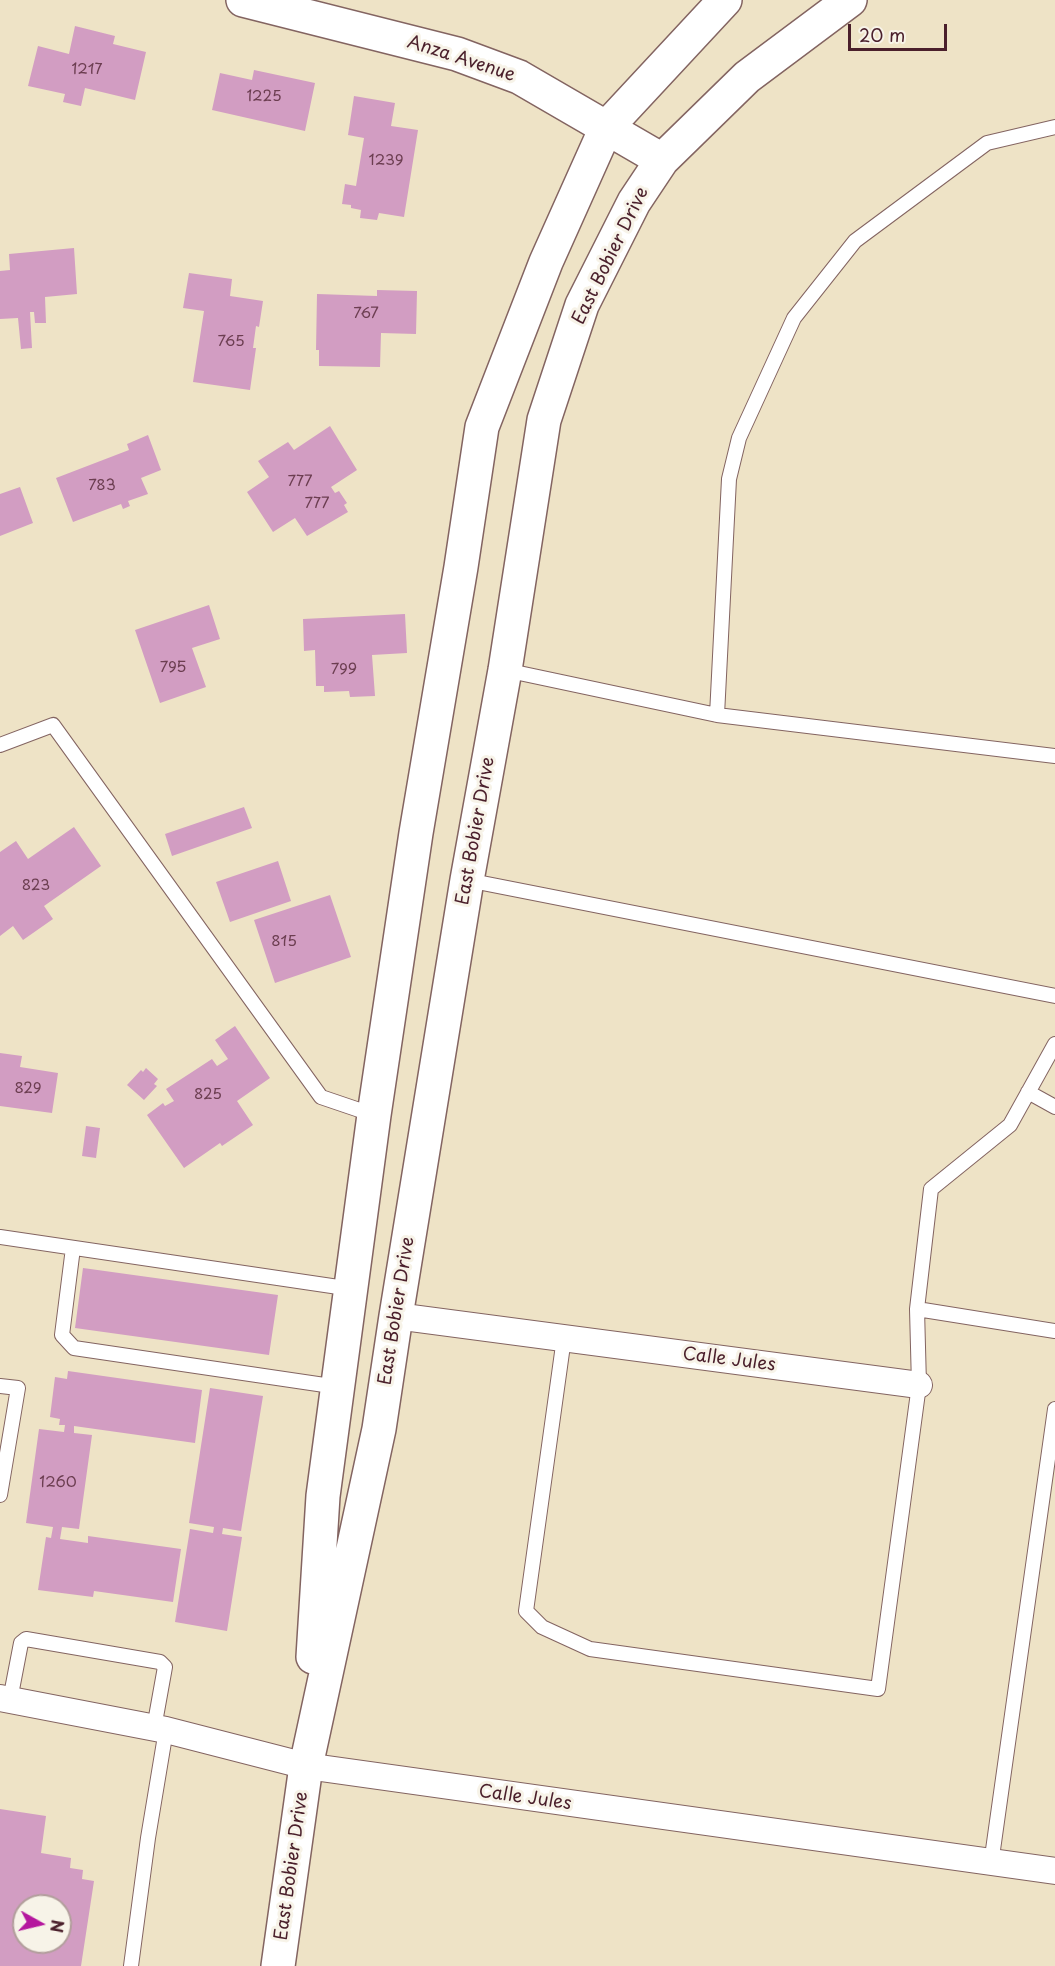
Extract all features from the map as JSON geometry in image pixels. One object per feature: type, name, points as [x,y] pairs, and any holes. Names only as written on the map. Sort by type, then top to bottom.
[{"type":"main road","name":"Anza Avenue","points":[[243,0],[457,54],[519,77],[662,160]]},
{"type":"main road","name":"East Bobier Drive","points":[[306,1766],[323,1496],[374,1115],[416,833],[482,427],[546,262],[606,128],[725,0]]},
{"type":"main road","name":"East Bobier Drive","points":[[278,1966],[306,1766],[379,1429],[467,880],[505,670],[544,420],[582,305],[633,202],[662,160],[747,77],[850,0]]},
{"type":"street","name":"Calle Jules","points":[[396,1316],[919,1384]]},
{"type":"street","name":"Calle Jules","points":[[5,1699],[160,1729],[306,1766],[991,1864],[1055,1871]]},
{"type":"lane","points":[[717,715],[729,479],[739,438],[794,318],[855,241],[987,143],[1055,127]]},
{"type":"lane","points":[[505,670],[717,715],[1055,756]]},
{"type":"lane","points":[[0,745],[53,724],[321,1097],[374,1115]]},
{"type":"lane","points":[[467,880],[1055,996]]},
{"type":"lane","points":[[564,1338],[526,1611],[542,1628],[590,1649],[878,1689],[919,1384],[917,1309],[931,1189],[1010,1125],[1055,1044]]},
{"type":"lane","points":[[1028,1092],[1055,1107]]},
{"type":"lane","points":[[0,1237],[352,1289]]},
{"type":"lane","points":[[73,1248],[62,1335],[74,1348],[338,1387]]},
{"type":"lane","points":[[917,1309],[1055,1330]]},
{"type":"lane","points":[[0,1386],[18,1388],[0,1495]]},
{"type":"lane","points":[[991,1864],[1055,1409]]},
{"type":"lane","points":[[5,1699],[21,1643],[26,1639],[160,1662],[165,1667],[148,1838],[131,1966]]},
{"type":"building","points":[[75,26],[115,36],[113,44],[146,52],[135,100],[85,88],[81,106],[63,102],[65,94],[28,86],[38,46],[69,54]]},
{"type":"building","points":[[254,70],[315,83],[305,131],[212,110],[220,73],[252,80]]},
{"type":"building","points":[[354,96],[395,103],[391,126],[418,130],[404,217],[379,213],[377,220],[360,218],[361,210],[342,204],[345,184],[356,186],[364,138],[348,135]]},
{"type":"building","points":[[74,248],[77,294],[45,297],[46,323],[35,323],[34,312],[30,312],[32,348],[21,349],[18,318],[0,319],[0,271],[10,270],[9,254]]},
{"type":"building","points":[[189,273],[232,279],[230,296],[263,301],[259,327],[256,326],[253,348],[256,348],[250,390],[193,382],[204,311],[183,308]]},
{"type":"building","points":[[377,290],[417,291],[416,334],[381,333],[380,367],[319,366],[319,350],[316,350],[317,294],[377,296]]},
{"type":"building","points":[[330,426],[357,470],[331,487],[335,493],[339,491],[347,503],[344,505],[348,512],[307,536],[295,518],[273,532],[247,492],[269,477],[258,461],[288,442],[294,450]]},
{"type":"building","points":[[148,435],[161,470],[141,478],[148,494],[128,501],[130,506],[123,509],[121,504],[73,522],[56,478],[129,450],[127,444]]},
{"type":"building","points":[[20,487],[33,523],[0,536],[0,494]]},
{"type":"building","points":[[209,605],[220,639],[192,648],[206,687],[160,703],[135,630]]},
{"type":"building","points":[[405,614],[407,653],[372,655],[375,696],[350,697],[349,691],[324,692],[324,686],[316,686],[315,650],[304,651],[303,619]]},
{"type":"building","points":[[244,807],[252,828],[172,856],[165,834]]},
{"type":"building","points":[[74,827],[101,866],[44,906],[53,919],[23,940],[13,926],[0,936],[0,852],[16,841],[28,859]]},
{"type":"building","points":[[278,861],[291,901],[230,922],[216,882]]},
{"type":"building","points":[[330,895],[351,957],[275,983],[254,920]]},
{"type":"building","points":[[235,1026],[270,1078],[237,1101],[253,1125],[222,1146],[220,1143],[184,1168],[147,1115],[163,1103],[165,1106],[174,1101],[166,1089],[212,1059],[217,1066],[228,1059],[215,1040]]},
{"type":"building","points":[[0,1053],[22,1056],[20,1067],[58,1073],[52,1113],[0,1106]]},
{"type":"building","points":[[146,1068],[158,1079],[154,1084],[157,1086],[144,1100],[127,1085],[141,1070],[143,1072]]},
{"type":"building","points":[[86,1126],[100,1128],[96,1158],[82,1156]]},
{"type":"building","points":[[83,1268],[278,1295],[269,1355],[75,1328]]},
{"type":"building","points":[[68,1371],[202,1390],[195,1443],[74,1426],[74,1433],[92,1435],[79,1529],[62,1527],[60,1539],[88,1543],[88,1536],[181,1549],[173,1602],[94,1591],[93,1597],[38,1590],[46,1537],[51,1538],[53,1527],[26,1523],[39,1429],[64,1432],[65,1425],[59,1425],[60,1419],[50,1417],[55,1377],[67,1379]]},
{"type":"building","points":[[210,1388],[263,1396],[241,1531],[223,1528],[222,1534],[242,1537],[227,1631],[175,1622],[190,1529],[213,1533],[214,1527],[189,1523]]},
{"type":"building","points":[[0,1809],[46,1816],[41,1853],[71,1858],[70,1868],[83,1870],[82,1879],[94,1881],[81,1966],[0,1966]]}]
